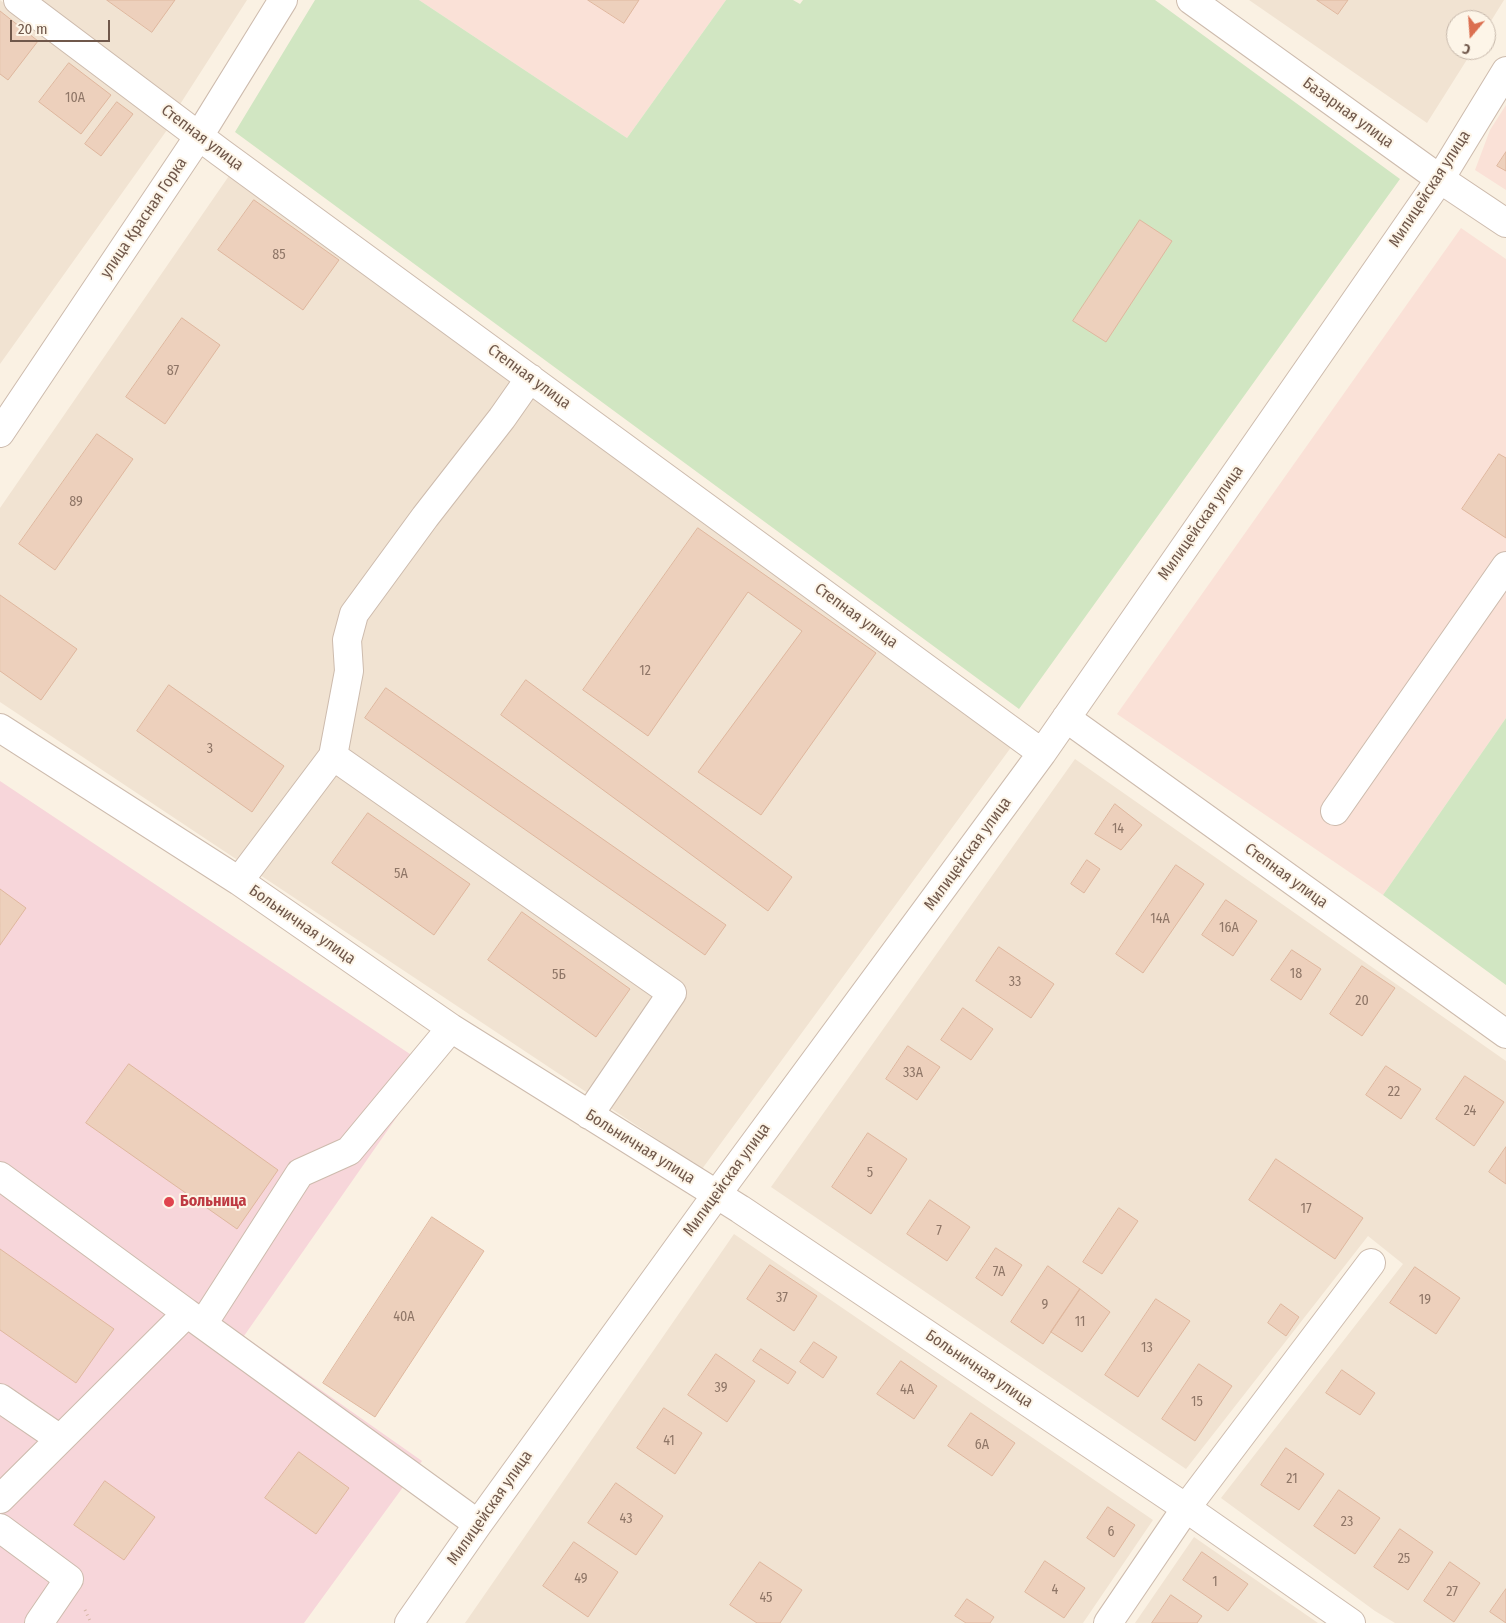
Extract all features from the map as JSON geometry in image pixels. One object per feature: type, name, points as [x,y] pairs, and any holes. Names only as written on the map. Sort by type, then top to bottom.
[{"type":"street","name":"Степная улица","points":[[18,0],[199,136],[1042,753]]},
{"type":"street","name":"улица Красная Горка","points":[[0,433],[199,136],[282,0]]},
{"type":"street","name":"Базарная улица","points":[[1191,0],[1506,223]]},
{"type":"street","name":"Милицейская улица","points":[[409,1623],[478,1524],[717,1194],[1042,753],[1440,178],[1506,71]]},
{"type":"street","points":[[239,881],[334,756],[349,671],[347,640],[354,614],[530,378]]},
{"type":"street","points":[[1334,811],[1506,566]]},
{"type":"street","name":"Степная улица","points":[[1066,718],[1506,1034]]},
{"type":"street","name":"Больничная улица","points":[[0,728],[239,881],[451,1028],[717,1194],[1186,1508],[1351,1623]]},
{"type":"street","points":[[334,756],[672,993],[589,1115]]},
{"type":"street","points":[[0,1499],[60,1439],[195,1318],[300,1173],[349,1151],[451,1028]]},
{"type":"street","points":[[0,1176],[478,1524]]},
{"type":"street","points":[[1108,1623],[1186,1508],[1371,1263]]},
{"type":"street","points":[[0,1398],[60,1439]]},
{"type":"street","points":[[0,1528],[69,1579],[39,1623]]},
{"type":"shaded area","points":[[0,0],[167,130],[0,364]]},
{"type":"shaded area","points":[[32,0],[247,0],[177,109]]},
{"type":"shaded area","points":[[419,0],[726,0],[627,138]]},
{"type":"shaded area","points":[[1249,0],[1504,0],[1496,13],[1496,10],[1446,10],[1446,60],[1467,60],[1427,123]]},
{"type":"shaded area","points":[[1506,105],[1506,190],[1475,170],[1490,130]]},
{"type":"shaded area","points":[[233,170],[1012,746],[702,1169],[0,702],[0,508]]},
{"type":"shaded area","points":[[1461,228],[1506,259],[1506,718],[1383,895],[1117,714]]},
{"type":"shaded area","points":[[1075,759],[1506,1061],[1506,1623],[1395,1623],[1375,1611],[1221,1498],[1403,1264],[1368,1236],[1186,1469],[771,1187]]},
{"type":"shaded area","name":"Больница","points":[[0,781],[431,1068],[244,1336],[422,1461],[304,1623],[0,1623]]},
{"type":"shaded area","points":[[734,1234],[1153,1520],[1083,1623],[465,1623]]},
{"type":"shaded area","points":[[1194,1537],[1318,1623],[1135,1623]]},
{"type":"green space","points":[[315,0],[419,0],[627,138],[726,0],[793,0],[800,4],[803,0],[1155,0],[1400,179],[1019,709],[235,132]]},
{"type":"green space","points":[[1506,718],[1506,985],[1383,895]]},
{"type":"building","points":[[107,0],[175,0],[152,32]]},
{"type":"building","points":[[588,0],[639,0],[624,23]]},
{"type":"building","points":[[1317,0],[1348,0],[1338,14]]},
{"type":"building","points":[[0,11],[38,41],[8,80],[0,74]]},
{"type":"building","points":[[69,63],[111,95],[81,134],[39,102]]},
{"type":"building","points":[[117,102],[133,114],[101,156],[85,144]]},
{"type":"building","points":[[1506,152],[1506,171],[1497,166]]},
{"type":"building","points":[[254,200],[339,260],[303,310],[218,250]]},
{"type":"building","points":[[1140,220],[1172,241],[1106,342],[1073,321]]},
{"type":"building","points":[[182,318],[220,345],[165,424],[126,397]]},
{"type":"building","points":[[97,434],[133,459],[55,570],[19,544]]},
{"type":"building","points":[[1499,454],[1506,458],[1506,538],[1462,509]]},
{"type":"building","points":[[698,528],[876,653],[761,815],[698,772],[802,631],[748,592],[648,736],[583,690]]},
{"type":"building","points":[[0,595],[77,649],[41,700],[0,671]]},
{"type":"building","points":[[526,680],[792,877],[768,911],[501,715]]},
{"type":"building","points":[[169,685],[284,766],[252,812],[137,731]]},
{"type":"building","points":[[386,688],[726,925],[705,955],[365,718]]},
{"type":"building","points":[[1115,804],[1142,825],[1121,850],[1095,834]]},
{"type":"building","points":[[368,813],[470,884],[434,935],[332,863]]},
{"type":"building","points":[[1087,860],[1100,869],[1084,893],[1071,884]]},
{"type":"building","points":[[1176,865],[1204,884],[1143,973],[1116,954]]},
{"type":"building","points":[[0,889],[26,908],[0,945]]},
{"type":"building","points":[[1226,900],[1257,921],[1233,956],[1202,935]]},
{"type":"building","points":[[522,912],[630,989],[596,1037],[488,960]]},
{"type":"building","points":[[999,947],[1054,984],[1031,1018],[976,981]]},
{"type":"building","points":[[1292,950],[1321,969],[1301,1000],[1271,980]]},
{"type":"building","points":[[1362,966],[1395,988],[1362,1036],[1330,1014]]},
{"type":"building","points":[[963,1008],[993,1029],[971,1060],[941,1040]]},
{"type":"building","points":[[908,1046],[940,1067],[917,1100],[886,1079]]},
{"type":"building","points":[[129,1064],[278,1170],[237,1229],[86,1123]]},
{"type":"building","points":[[1386,1066],[1421,1089],[1401,1119],[1366,1095]]},
{"type":"building","points":[[1465,1076],[1504,1102],[1474,1146],[1436,1119]]},
{"type":"building","points":[[868,1133],[907,1159],[871,1214],[832,1187]]},
{"type":"building","points":[[1506,1147],[1506,1184],[1489,1172]]},
{"type":"building","points":[[1276,1159],[1363,1218],[1335,1259],[1249,1200]]},
{"type":"building","points":[[930,1200],[970,1227],[947,1261],[907,1234]]},
{"type":"building","points":[[1119,1208],[1138,1221],[1102,1274],[1083,1262]]},
{"type":"building","points":[[432,1217],[484,1251],[375,1417],[323,1383]]},
{"type":"building","points":[[996,1248],[1022,1265],[1002,1296],[976,1278]]},
{"type":"building","points":[[0,1249],[114,1329],[76,1383],[0,1330]]},
{"type":"building","points":[[770,1265],[817,1296],[794,1331],[747,1299]]},
{"type":"building","points":[[1048,1266],[1080,1289],[1043,1344],[1011,1322]]},
{"type":"building","points":[[1415,1267],[1460,1298],[1436,1334],[1390,1303]]},
{"type":"building","points":[[1080,1289],[1110,1312],[1082,1352],[1051,1332]]},
{"type":"building","points":[[1156,1299],[1190,1321],[1138,1397],[1105,1375]]},
{"type":"building","points":[[1281,1304],[1299,1317],[1286,1336],[1268,1323]]},
{"type":"building","points":[[814,1342],[837,1357],[823,1378],[800,1362]]},
{"type":"building","points":[[761,1349],[796,1372],[788,1384],[753,1361]]},
{"type":"building","points":[[716,1354],[755,1381],[727,1422],[688,1395]]},
{"type":"building","points":[[901,1361],[937,1386],[914,1419],[877,1394]]},
{"type":"building","points":[[1199,1364],[1232,1386],[1195,1441],[1162,1419]]},
{"type":"building","points":[[1342,1370],[1375,1393],[1360,1415],[1326,1393]]},
{"type":"building","points":[[664,1408],[702,1433],[675,1474],[637,1448]]},
{"type":"building","points":[[971,1413],[1015,1443],[992,1476],[948,1446]]},
{"type":"building","points":[[1286,1448],[1324,1474],[1299,1510],[1261,1485]]},
{"type":"building","points":[[299,1452],[349,1488],[316,1534],[265,1498]]},
{"type":"building","points":[[105,1481],[155,1517],[124,1560],[74,1525]]},
{"type":"building","points":[[616,1483],[663,1516],[636,1555],[588,1523]]},
{"type":"building","points":[[1339,1490],[1380,1518],[1355,1554],[1314,1526]]},
{"type":"building","points":[[1108,1507],[1135,1525],[1114,1557],[1087,1538]]},
{"type":"building","points":[[1400,1529],[1433,1552],[1408,1590],[1374,1567]]},
{"type":"building","points":[[574,1542],[618,1572],[588,1617],[543,1586]]},
{"type":"building","points":[[1202,1552],[1248,1584],[1228,1611],[1183,1580]]},
{"type":"building","points":[[1045,1561],[1085,1588],[1064,1618],[1025,1592]]},
{"type":"building","points":[[760,1562],[802,1590],[780,1623],[757,1623],[730,1605]]},
{"type":"building","points":[[1450,1562],[1480,1583],[1454,1622],[1424,1601]]},
{"type":"building","points":[[1506,1589],[1506,1623],[1490,1612]]},
{"type":"building","points":[[1171,1595],[1202,1616],[1197,1623],[1152,1623]]},
{"type":"building","points":[[967,1599],[994,1617],[990,1623],[966,1623],[955,1616]]},
{"type":"place","name":"Больница","points":[[169,1202]]}]
